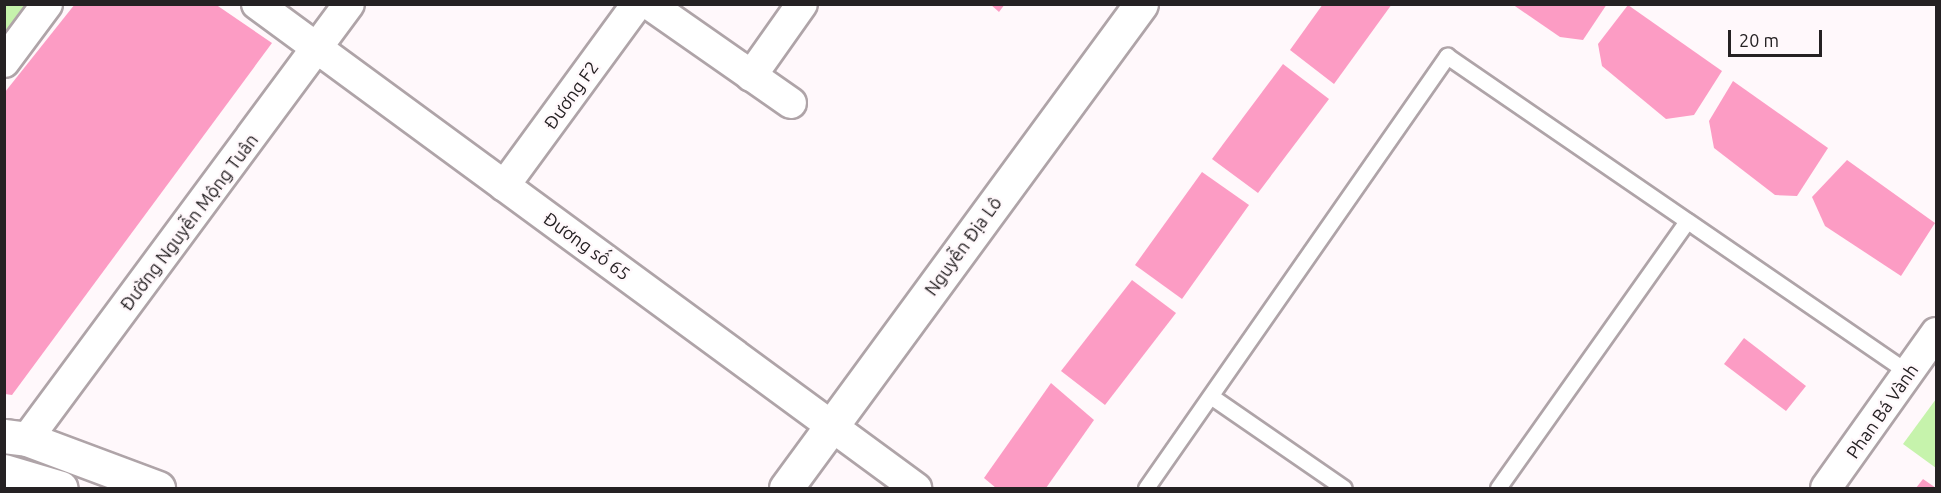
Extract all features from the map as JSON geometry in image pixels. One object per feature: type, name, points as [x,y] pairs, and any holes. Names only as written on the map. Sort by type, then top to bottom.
[{"type":"street","points":[[4,62],[47,4]]},
{"type":"street","name":"Đương số 65","points":[[257,4],[916,489]]},
{"type":"street","name":"Đường Nguyễn Mộng Tuân","points":[[16,437],[318,49],[349,4]]},
{"type":"street","name":"Đương F2","points":[[504,186],[637,4]]},
{"type":"street","points":[[649,4],[791,103]]},
{"type":"street","points":[[751,76],[802,4]]},
{"type":"street","name":"Nguyễn Địa Lô","points":[[786,489],[1141,4]]},
{"type":"street","name":"Phan Bá Vành","points":[[1826,489],[1936,333]]},
{"type":"street","points":[[16,437],[158,489]]},
{"type":"street","points":[[4,471],[61,489]]},
{"type":"lane","points":[[1146,489],[1447,56],[1909,373]]},
{"type":"lane","points":[[1498,489],[1687,221]]},
{"type":"lane","points":[[1212,397],[1344,489]]},
{"type":"green space","points":[[5,5],[28,5],[5,37]]},
{"type":"green space","points":[[1936,399],[1936,468],[1903,444]]},
{"type":"building","points":[[75,4],[215,4],[272,43],[12,395],[5,394],[5,92]]},
{"type":"building","points":[[990,4],[1005,4],[999,12]]},
{"type":"building","points":[[1323,4],[1392,4],[1334,84],[1290,50]]},
{"type":"building","points":[[1512,4],[1607,4],[1583,40],[1560,37]]},
{"type":"building","points":[[1628,5],[1722,71],[1694,115],[1666,119],[1602,66],[1598,44]]},
{"type":"building","points":[[1283,64],[1329,99],[1258,193],[1212,159]]},
{"type":"building","points":[[1733,81],[1828,148],[1797,196],[1775,195],[1714,148],[1709,121]]},
{"type":"building","points":[[1847,160],[1935,223],[1901,276],[1825,226],[1812,197]]},
{"type":"building","points":[[1202,172],[1249,205],[1182,299],[1135,265]]},
{"type":"building","points":[[1132,280],[1176,313],[1105,405],[1061,371]]},
{"type":"building","points":[[1744,338],[1806,386],[1786,411],[1724,364]]},
{"type":"building","points":[[1051,383],[1094,420],[1046,488],[996,488],[984,478]]},
{"type":"building","points":[[1923,479],[1936,488],[1916,488]]}]
